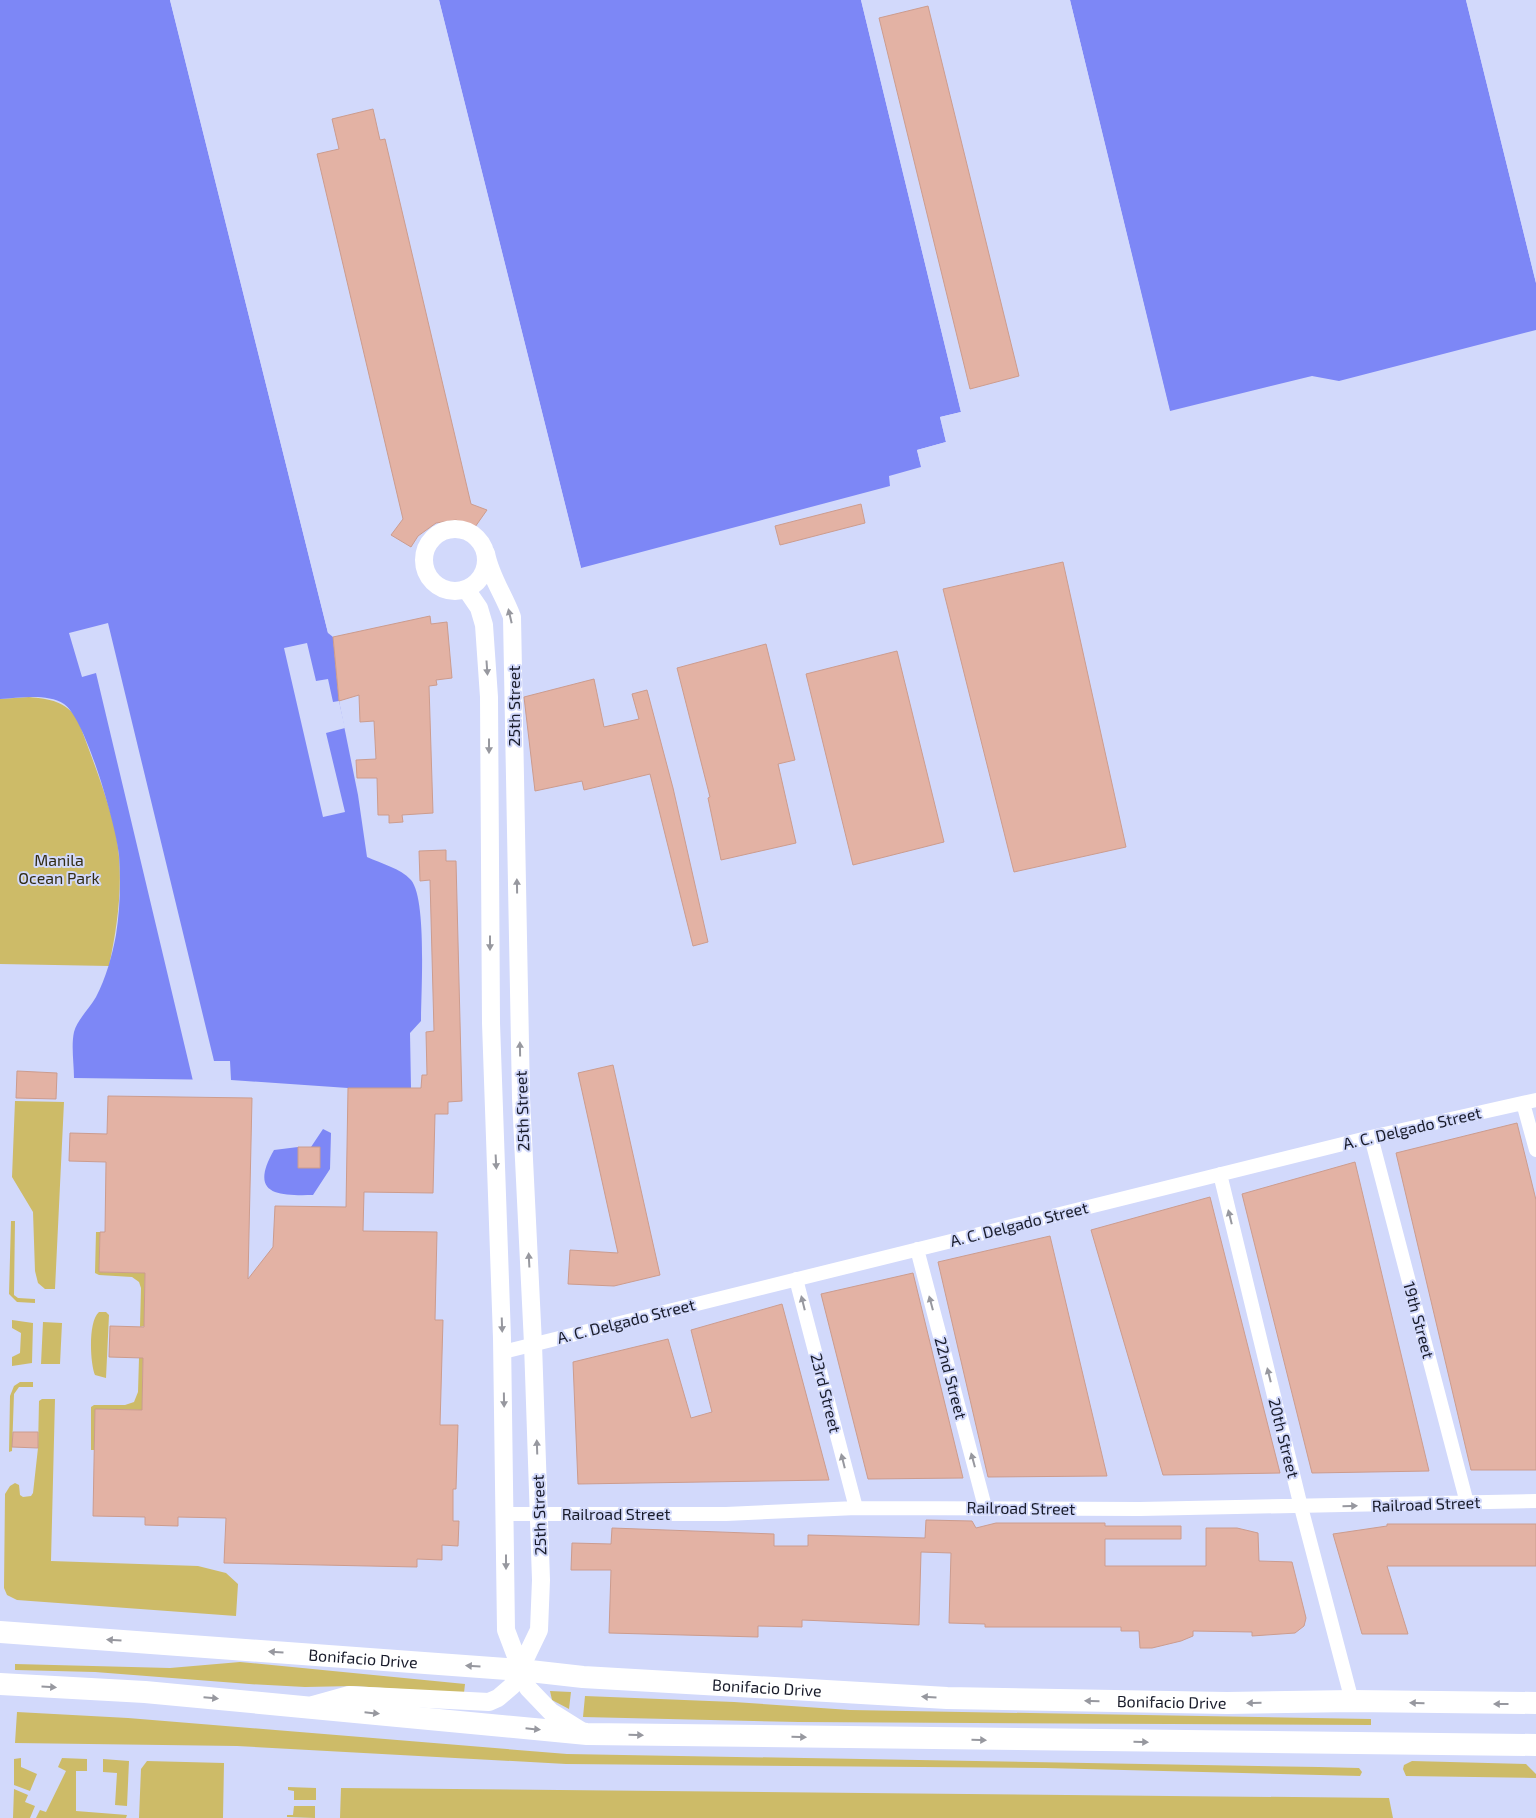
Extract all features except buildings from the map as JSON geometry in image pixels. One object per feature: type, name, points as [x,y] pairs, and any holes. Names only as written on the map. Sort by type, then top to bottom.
[{"type":"highway","name":"Bonifacio Drive","points":[[0,1632],[622,1679],[947,1698],[1227,1703],[1352,1701],[1536,1703]]},
{"type":"highway","points":[[0,1684],[145,1692],[587,1734],[1536,1745]]},
{"type":"street","name":"25th Street","points":[[306,1707],[348,1695],[489,1702],[498,1698],[512,1686],[521,1670],[539,1630],[540,1514],[522,1128],[512,617],[501,589],[488,566],[486,553],[479,540],[461,529],[441,532],[427,546],[424,562],[425,569],[432,582],[444,590],[459,591],[466,589],[478,608],[484,625],[489,697],[491,1023],[502,1352],[506,1514],[506,1630],[521,1670],[528,1688],[537,1699],[562,1720],[587,1734]]},
{"type":"street","points":[[466,589],[480,579],[486,562],[486,553]]},
{"type":"street","points":[[1529,1102],[1536,1150]]},
{"type":"street","name":"A. C. Delgado Street","points":[[502,1352],[1371,1137],[1529,1102]]},
{"type":"street","points":[[494,1130],[522,1128]]},
{"type":"street","name":"19th Street","points":[[1371,1137],[1467,1503]]},
{"type":"street","name":"20th Street","points":[[1220,1174],[1301,1507],[1352,1701]]},
{"type":"street","name":"22nd Street","points":[[917,1249],[985,1508]]},
{"type":"street","name":"23rd Street","points":[[796,1279],[856,1508]]},
{"type":"street","name":"Railroad Street","points":[[506,1514],[726,1514],[856,1508],[1140,1510],[1536,1501]]},
{"type":"green space","name":"Manila Ocean Park","points":[[29,697],[57,702],[68,709],[78,720],[108,806],[116,836],[120,874],[116,930],[109,966],[0,964],[0,699]]},
{"type":"green space","points":[[15,1101],[64,1102],[55,1289],[45,1289],[38,1283],[35,1271],[33,1212],[12,1177]]},
{"type":"green space","points":[[11,1221],[15,1221],[14,1295],[18,1298],[35,1299],[35,1303],[17,1302],[9,1294]]},
{"type":"green space","points":[[96,1232],[100,1232],[99,1272],[145,1273],[144,1326],[140,1327],[141,1288],[139,1282],[132,1277],[99,1275],[95,1273]]},
{"type":"green space","points":[[99,1312],[106,1312],[109,1315],[106,1378],[95,1375],[92,1361],[91,1342],[93,1324]]},
{"type":"green space","points":[[12,1320],[33,1323],[32,1363],[12,1366],[12,1357],[20,1353],[21,1333],[12,1328]]},
{"type":"green space","points":[[43,1322],[62,1323],[60,1364],[41,1364]]},
{"type":"green space","points":[[139,1358],[143,1358],[142,1410],[96,1409],[94,1450],[91,1450],[91,1407],[94,1405],[125,1405],[134,1402],[138,1392]]},
{"type":"green space","points":[[20,1382],[33,1382],[33,1387],[19,1387],[14,1394],[12,1451],[9,1452],[10,1396],[14,1386]]},
{"type":"green space","points":[[42,1399],[55,1399],[51,1561],[198,1566],[226,1573],[238,1584],[236,1616],[17,1600],[7,1595],[4,1588],[5,1494],[10,1486],[15,1483],[19,1485],[20,1495],[23,1497],[31,1496],[33,1493],[38,1448],[39,1401]]},
{"type":"green space","points":[[240,1662],[465,1684],[464,1693],[353,1686],[305,1687],[95,1672],[15,1670],[15,1664],[170,1668]]},
{"type":"green space","points":[[550,1691],[571,1692],[569,1709],[552,1700]]},
{"type":"green space","points":[[585,1696],[734,1702],[850,1710],[1371,1719],[1371,1725],[799,1722],[583,1717]]},
{"type":"green space","points":[[17,1712],[128,1718],[567,1754],[1319,1767],[1359,1768],[1362,1772],[1360,1776],[1045,1768],[566,1764],[237,1746],[15,1743]]},
{"type":"green space","points":[[21,1758],[21,1767],[37,1774],[30,1791],[14,1785],[14,1759]]},
{"type":"green space","points":[[62,1758],[87,1759],[87,1771],[76,1771],[76,1811],[127,1815],[126,1818],[36,1818],[40,1810],[46,1812],[66,1771],[58,1767]]},
{"type":"green space","points":[[103,1759],[129,1761],[127,1806],[115,1805],[117,1773],[103,1772]]},
{"type":"green space","points":[[147,1761],[224,1763],[223,1818],[139,1818],[141,1769]]},
{"type":"green space","points":[[1412,1761],[1526,1764],[1536,1774],[1536,1778],[1406,1776],[1403,1769],[1404,1765]]},
{"type":"green space","points":[[288,1787],[316,1788],[316,1800],[294,1800],[294,1791],[288,1790]]},
{"type":"green space","points":[[341,1788],[1389,1798],[1393,1818],[340,1818]]},
{"type":"green space","points":[[14,1789],[28,1795],[25,1802],[35,1806],[30,1818],[13,1818]]},
{"type":"green space","points":[[294,1806],[315,1806],[315,1818],[287,1817],[287,1815],[293,1815]]},
{"type":"water","points":[[0,0],[170,0],[328,633],[333,637],[339,701],[358,795],[367,857],[402,872],[411,880],[416,890],[422,947],[421,1021],[410,1033],[411,1088],[348,1088],[231,1080],[74,1078],[74,1032],[100,990],[113,951],[120,895],[119,855],[99,774],[73,714],[64,704],[50,698],[0,699]]},
{"type":"water","points":[[439,0],[861,0],[961,412],[940,417],[946,442],[917,450],[921,467],[889,476],[890,486],[581,568]]},
{"type":"water","points":[[1070,0],[1466,0],[1536,283],[1536,330],[1339,381],[1312,376],[1170,411]]},
{"type":"water","points":[[323,1129],[331,1133],[330,1169],[313,1195],[288,1195],[270,1189],[266,1184],[264,1176],[274,1150],[298,1147],[298,1168],[320,1168],[320,1147],[311,1147]]},
{"type":"pier","points":[[170,0],[172,0],[331,632],[328,633]]},
{"type":"pier","points":[[436,0],[439,0],[581,568],[578,569]]},
{"type":"pier","points":[[861,0],[863,0],[964,412],[943,419],[949,443],[920,452],[924,466],[922,469],[917,450],[946,442],[940,417],[961,412]]},
{"type":"pier","points":[[1067,0],[1070,0],[1170,413],[1167,411]]},
{"type":"pier","points":[[1466,0],[1469,0],[1536,273],[1536,283]]},
{"type":"pier","points":[[108,623],[214,1061],[230,1061],[231,1080],[193,1081],[96,673],[82,677],[69,633]]},
{"type":"pier","points":[[307,643],[316,681],[328,679],[333,702],[339,701],[345,728],[326,733],[345,812],[323,817],[284,648]]}]
